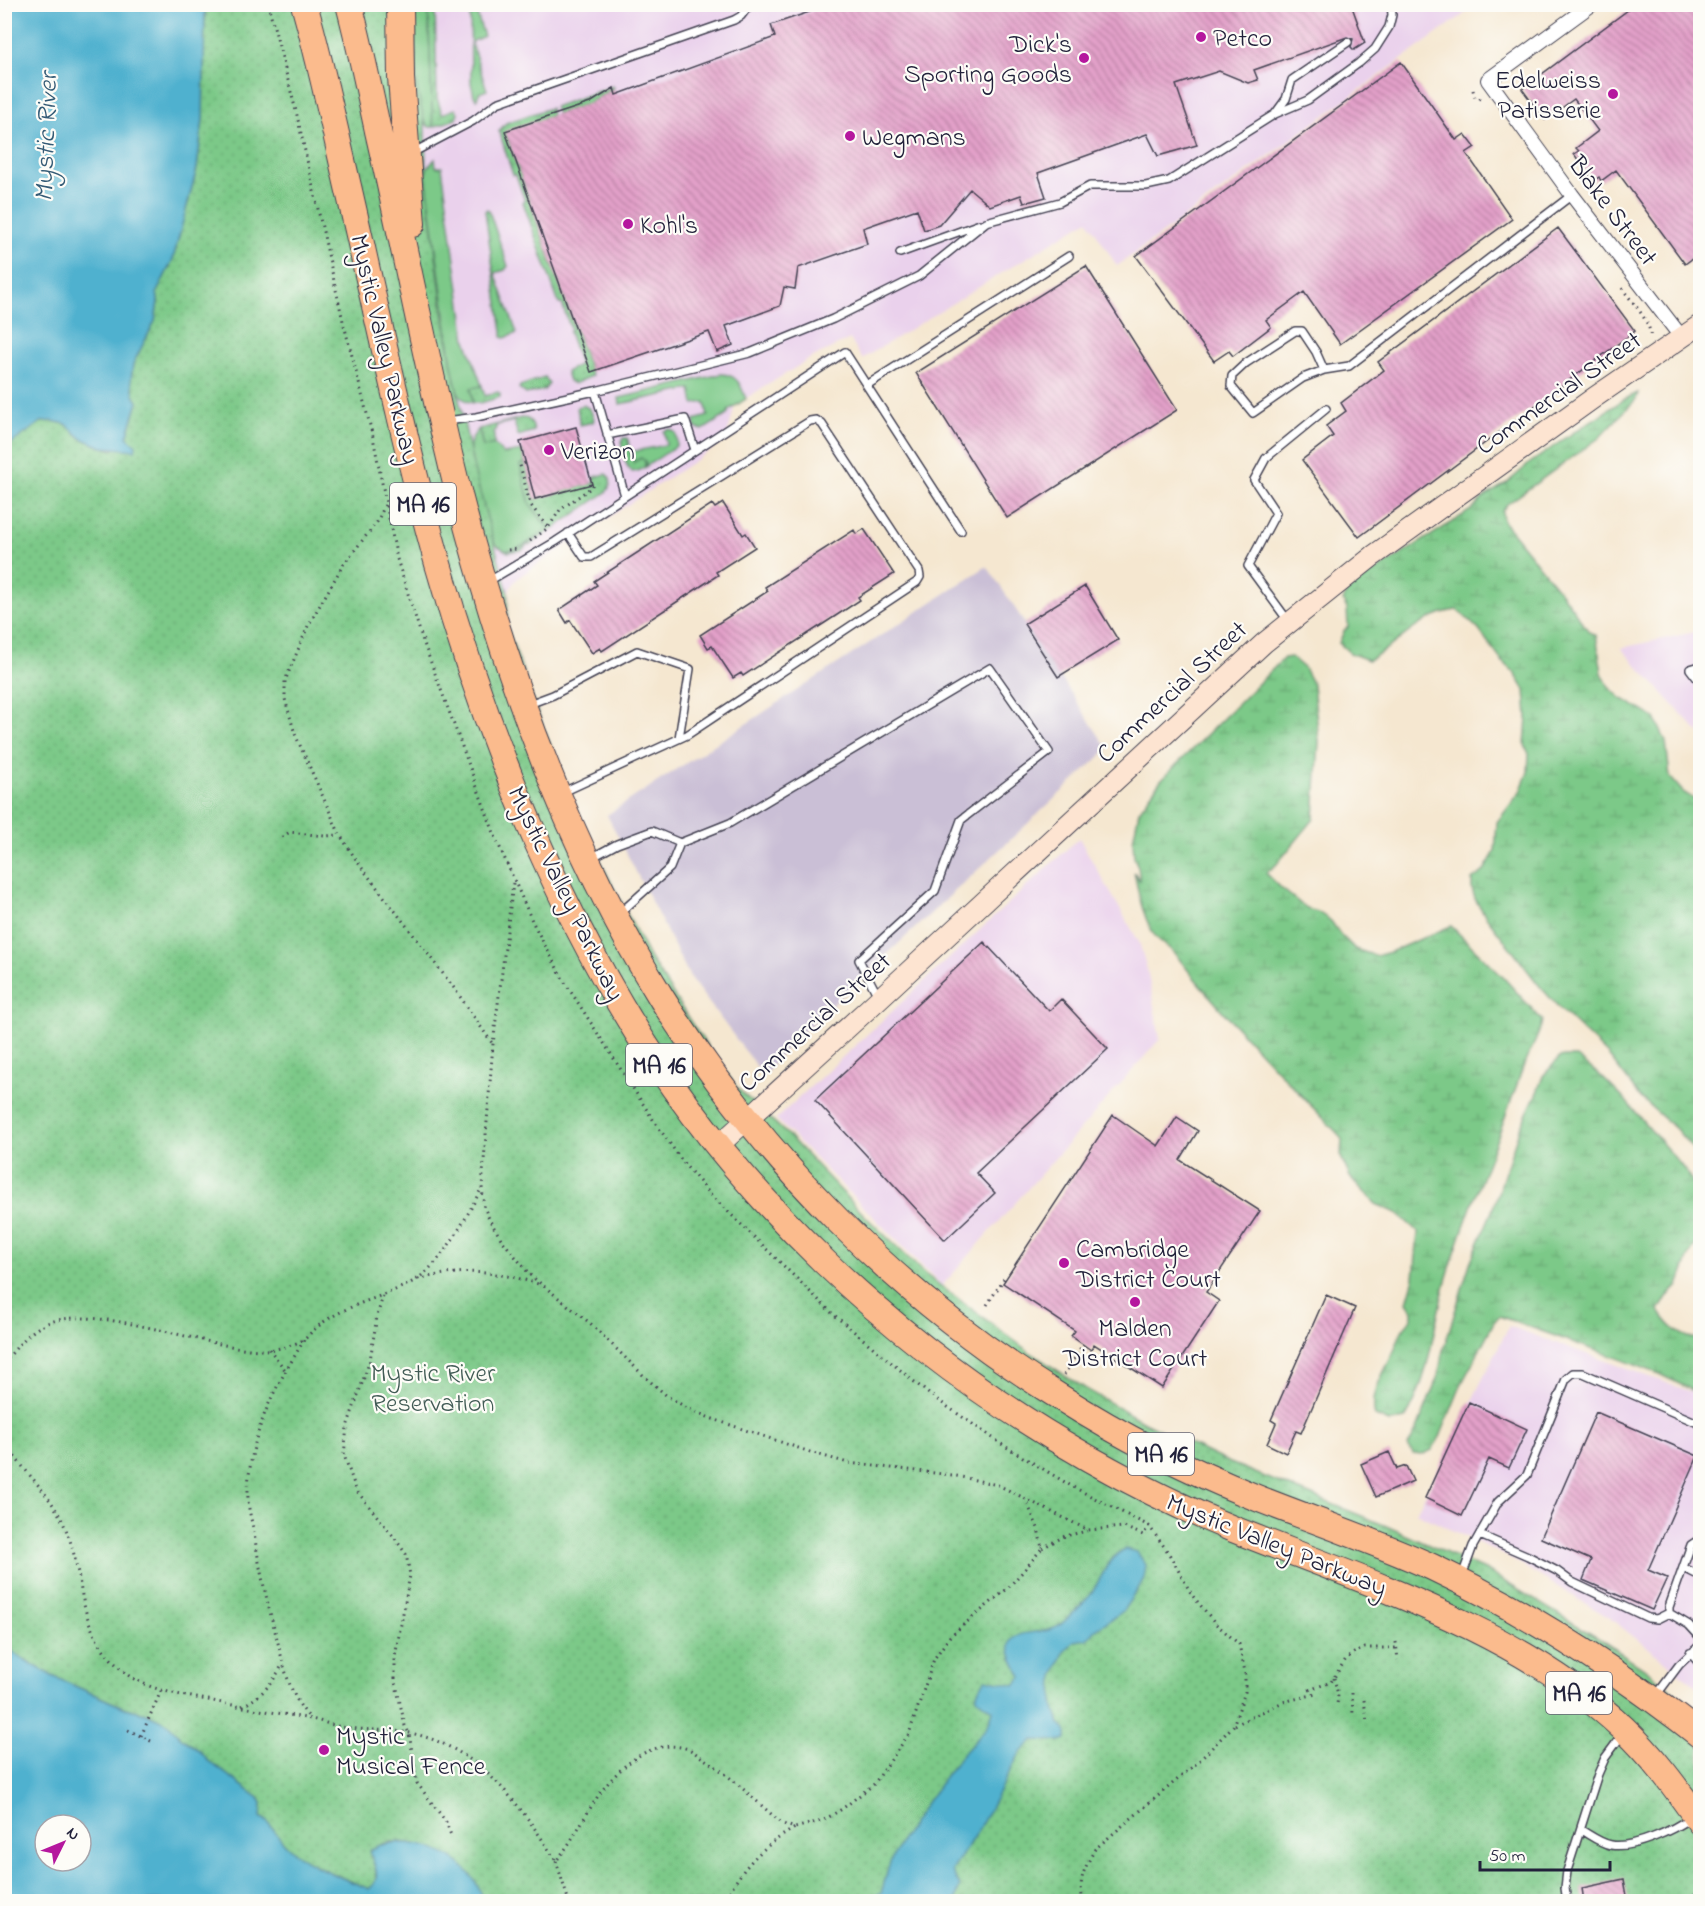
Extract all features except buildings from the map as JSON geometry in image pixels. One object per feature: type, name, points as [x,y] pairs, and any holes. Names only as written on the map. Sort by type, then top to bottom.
[{"type":"highway","name":"Mystic Valley Parkway","points":[[304,4],[429,529],[452,609],[490,722],[542,850],[592,954],[621,1006],[655,1059],[718,1146],[778,1214],[861,1294],[935,1356],[1012,1412],[1093,1461],[1177,1504],[1237,1530],[1384,1587],[1481,1634],[1528,1660],[1574,1689],[1626,1731],[1663,1771],[1697,1817]]},
{"type":"highway","points":[[349,4],[397,161]]},
{"type":"highway","points":[[397,161],[401,78],[400,4]]},
{"type":"highway","name":"Mystic Valley Parkway","points":[[397,161],[418,320],[461,503],[484,584],[524,705],[559,794],[616,917],[663,1000],[746,1119],[809,1191],[880,1262],[954,1324],[1033,1381],[1114,1430],[1196,1471],[1394,1551],[1461,1581],[1516,1610],[1572,1642],[1701,1736]]},
{"type":"street","name":"Blake Street","points":[[1592,4],[1488,80],[1572,195],[1682,338]]},
{"type":"street","name":"Commercial Street","points":[[718,1146],[1169,729],[1289,622],[1373,556],[1560,422],[1701,325]]},
{"type":"lane","points":[[397,161],[473,121],[497,103],[734,21],[750,4]]},
{"type":"lane","points":[[900,253],[986,222],[1060,202],[1090,186],[1146,186],[1169,181],[1275,114],[1308,100],[1368,56],[1389,27],[1392,15],[1391,4]]},
{"type":"lane","points":[[1275,114],[1286,99],[1292,80],[1348,42]]},
{"type":"lane","points":[[1324,370],[1316,352],[1302,331],[1295,331],[1246,363],[1232,376],[1231,386],[1253,412],[1303,378],[1324,370],[1349,366],[1572,195]]},
{"type":"lane","points":[[442,422],[595,392],[750,353],[833,319],[919,276],[986,222]]},
{"type":"lane","points":[[867,385],[1069,256]]},
{"type":"lane","points":[[484,584],[568,533],[845,352],[962,531]]},
{"type":"lane","points":[[595,392],[625,496]]},
{"type":"lane","points":[[1289,622],[1248,566],[1276,513],[1254,480],[1266,458],[1326,409]]},
{"type":"lane","points":[[608,435],[686,418],[695,450]]},
{"type":"lane","points":[[559,794],[679,738],[917,582],[920,577],[919,571],[822,424],[816,420],[810,421],[591,557],[584,557],[568,533]]},
{"type":"lane","points":[[524,705],[553,695],[637,651],[690,669],[679,738]]},
{"type":"lane","points":[[1701,666],[1690,669],[1701,682]]},
{"type":"lane","points":[[588,860],[617,844],[652,831],[680,843],[730,823],[990,668],[1049,752],[961,820],[935,891],[859,960],[879,999]]},
{"type":"lane","points":[[616,917],[670,868],[680,843]]},
{"type":"lane","points":[[1461,1581],[1473,1546],[1498,1502],[1527,1475],[1566,1378],[1573,1373],[1582,1373],[1701,1424]]},
{"type":"lane","points":[[1480,1535],[1528,1556],[1557,1571],[1572,1582],[1648,1618],[1658,1619],[1669,1613]]},
{"type":"lane","points":[[1669,1613],[1669,1607],[1691,1545],[1701,1539]]},
{"type":"lane","points":[[1684,1568],[1701,1576]]},
{"type":"lane","points":[[1669,1613],[1689,1625],[1701,1637]]},
{"type":"lane","points":[[1653,1699],[1672,1673],[1690,1653],[1701,1645]]},
{"type":"lane","points":[[1690,1653],[1701,1664]]},
{"type":"lane","points":[[1567,1902],[1565,1888],[1567,1871],[1601,1766],[1610,1750],[1626,1731]]},
{"type":"lane","points":[[1581,1830],[1607,1844],[1627,1844],[1666,1832],[1693,1815],[1697,1817]]},
{"type":"lane","points":[[1692,1902],[1701,1894]]},
{"type":"path","points":[[1622,288],[1648,324],[1651,334],[1647,342]]},
{"type":"path","points":[[525,463],[520,465],[530,504],[548,528]]},
{"type":"path","points":[[508,549],[516,550],[548,528],[560,510],[594,483]]},
{"type":"path","points":[[386,504],[377,522],[343,565],[308,626],[285,681],[285,699],[296,734],[340,835],[493,1044]]},
{"type":"path","points":[[282,837],[290,832],[324,836],[340,835]]},
{"type":"path","points":[[514,881],[493,1044],[482,1187],[484,1207],[502,1240],[531,1275],[590,1323],[644,1377],[667,1396],[710,1418],[778,1443],[839,1460],[952,1475],[998,1485],[1088,1530]]},
{"type":"path","points":[[416,1280],[435,1262],[453,1238],[482,1187]]},
{"type":"path","points":[[311,1719],[300,1708],[291,1691],[264,1591],[248,1502],[249,1478],[261,1421],[286,1371],[304,1340],[335,1315],[416,1280],[445,1273],[490,1272],[541,1285]]},
{"type":"path","points":[[987,1305],[1005,1277]]},
{"type":"path","points":[[383,1296],[377,1316],[370,1360],[347,1427],[344,1455],[356,1490],[406,1554],[410,1575],[396,1657],[395,1680],[405,1726],[409,1733],[417,1783],[446,1822],[452,1838]]},
{"type":"path","points":[[4,1363],[31,1333],[43,1325],[64,1318],[125,1324],[240,1348],[269,1349],[304,1340]]},
{"type":"path","points":[[1064,1374],[1083,1344]]},
{"type":"path","points":[[269,1349],[286,1371]]},
{"type":"path","points":[[4,1442],[54,1505],[65,1525],[72,1545],[81,1596],[88,1619],[99,1644],[125,1673],[161,1691],[343,1727],[409,1733],[435,1741],[462,1754],[505,1790],[524,1812],[556,1861],[569,1902]]},
{"type":"path","points":[[1026,1500],[1038,1527],[1042,1548]]},
{"type":"path","points":[[724,1902],[744,1868],[774,1840],[795,1828],[824,1820],[874,1784],[909,1734],[934,1659],[950,1636],[1006,1590],[1042,1548],[1065,1536],[1088,1530],[1124,1527],[1143,1535],[1149,1526],[1168,1552],[1192,1595],[1216,1623],[1239,1644],[1245,1672],[1245,1692],[1233,1726]]},
{"type":"path","points":[[1396,1642],[1398,1660]]},
{"type":"path","points":[[1309,1690],[1331,1682],[1346,1659],[1354,1653],[1365,1648],[1397,1648]]},
{"type":"path","points":[[241,1707],[253,1701],[265,1690],[275,1679],[283,1663]]},
{"type":"path","points":[[1334,1678],[1338,1695],[1337,1705]]},
{"type":"path","points":[[141,1736],[161,1691]]},
{"type":"path","points":[[1352,1693],[1353,1714]]},
{"type":"path","points":[[1083,1902],[1079,1885],[1095,1849],[1211,1750],[1233,1726],[1276,1705],[1316,1694]]},
{"type":"path","points":[[1364,1700],[1367,1722]]},
{"type":"path","points":[[128,1730],[153,1742]]},
{"type":"path","points":[[556,1861],[571,1842],[602,1790],[613,1778],[637,1757],[651,1749],[666,1746],[686,1748],[714,1764],[783,1824],[795,1828]]},
{"type":"shaded area","points":[[1462,4],[1467,12],[1117,266],[1088,220],[862,359],[850,339],[811,358],[735,405],[726,440],[520,576],[508,593],[475,474],[452,366],[426,175],[414,5]]},
{"type":"shaded area","points":[[987,566],[1108,749],[787,1047],[764,1076],[691,979],[607,815]]},
{"type":"shaded area","points":[[1700,631],[1700,734],[1621,648]]},
{"type":"shaded area","points":[[1079,838],[1139,942],[1147,969],[1160,1039],[942,1286],[776,1119]]},
{"type":"shaded area","points":[[1509,1326],[1700,1395],[1700,1689],[1610,1618],[1508,1557],[1416,1513]]},
{"type":"green space","name":"Mystic River Reservation","points":[[205,5],[414,5],[417,89],[425,124],[426,175],[444,319],[475,474],[508,593],[507,627],[580,820],[649,957],[737,1088],[788,1135],[867,1218],[925,1274],[1031,1353],[1086,1389],[1144,1422],[1223,1460],[1384,1525],[1487,1571],[1644,1668],[1700,1712],[1700,1901],[484,1902],[473,1880],[457,1863],[426,1847],[396,1842],[389,1842],[369,1851],[376,1876],[369,1889],[317,1866],[289,1848],[261,1817],[262,1803],[259,1798],[207,1760],[199,1750],[180,1737],[168,1723],[146,1713],[125,1708],[52,1676],[15,1654],[4,1641],[4,448],[41,422],[52,421],[66,424],[81,438],[113,450],[127,437],[138,402],[131,379],[133,363],[155,321],[157,292],[173,259],[197,168],[203,119]]},
{"type":"green space","points":[[414,5],[428,5],[433,127],[429,127],[423,118],[416,88]]},
{"type":"green space","points":[[428,5],[435,5],[437,98],[442,114],[455,109],[458,112],[456,119],[433,127]]},
{"type":"green space","points":[[470,5],[474,5],[484,36],[471,42],[487,90],[479,93],[477,99],[471,83]]},
{"type":"green space","points":[[613,86],[614,88],[590,103],[557,114],[554,107]]},
{"type":"green space","points":[[550,108],[552,116],[505,132],[592,376],[574,384],[569,381],[566,372],[580,364],[569,332],[571,330],[562,304],[559,304],[499,131],[506,123]]},
{"type":"green space","points":[[435,159],[436,167],[442,167],[466,340],[482,386],[471,389],[473,403],[459,394],[452,366],[426,175],[427,168]]},
{"type":"green space","points":[[487,209],[508,266],[505,270],[495,273],[517,333],[505,338],[502,337],[485,211]]},
{"type":"green space","points":[[721,374],[735,378],[746,399],[729,410],[727,415],[703,430],[695,428],[694,420],[708,416],[705,402],[694,404],[691,389],[620,404],[619,398]]},
{"type":"green space","points":[[545,377],[549,384],[544,390],[526,394],[519,388],[520,386]]},
{"type":"green space","points":[[482,386],[485,396],[498,392],[500,397],[473,403],[471,388]]},
{"type":"green space","points":[[1638,393],[1636,399],[1599,438],[1506,505],[1502,511],[1503,521],[1562,594],[1589,632],[1596,635],[1602,673],[1609,687],[1621,698],[1655,718],[1666,742],[1670,777],[1683,792],[1700,803],[1700,1158],[1676,1129],[1642,1099],[1608,1055],[1560,1009],[1538,984],[1475,899],[1472,880],[1483,872],[1495,852],[1497,822],[1520,792],[1528,772],[1529,754],[1525,745],[1527,716],[1525,690],[1514,672],[1501,660],[1479,630],[1458,610],[1445,612],[1422,623],[1368,660],[1350,653],[1339,643],[1348,627],[1347,609],[1343,601],[1347,592],[1358,582],[1471,510],[1484,497],[1507,483],[1530,463],[1577,430]]},
{"type":"green space","points":[[583,405],[590,409],[594,419],[593,422],[580,425],[577,407]]},
{"type":"green space","points":[[522,418],[531,422],[534,431],[518,436],[514,421],[497,425],[494,444],[483,447],[479,429]]},
{"type":"green space","points":[[479,429],[483,447],[494,444],[503,454],[522,451],[525,463],[520,465],[530,504],[548,528],[524,545],[508,550],[508,552],[494,542],[475,479],[470,445]]},
{"type":"green space","points":[[670,429],[676,433],[675,447],[645,467],[646,463],[635,461],[632,458],[630,452],[666,445],[664,431]]},
{"type":"green space","points":[[623,438],[628,440],[634,462],[641,458],[645,461],[645,467],[632,472],[629,469],[622,451]]},
{"type":"green space","points":[[525,463],[535,499],[595,483],[594,477],[606,474],[610,478],[610,483],[605,493],[530,545],[528,544],[522,550],[508,552],[534,539],[548,528],[530,504],[520,465]]},
{"type":"green space","points":[[1291,657],[1304,668],[1313,685],[1319,741],[1314,819],[1276,865],[1266,873],[1307,909],[1318,912],[1331,921],[1355,949],[1376,956],[1451,926],[1503,977],[1542,1020],[1457,1246],[1421,1384],[1405,1419],[1389,1422],[1375,1416],[1374,1399],[1378,1384],[1403,1329],[1411,1317],[1412,1310],[1407,1302],[1414,1278],[1418,1232],[1397,1213],[1376,1204],[1350,1177],[1341,1157],[1342,1138],[1235,1026],[1173,952],[1155,936],[1143,910],[1134,872],[1140,881],[1134,857],[1133,840],[1139,811],[1161,780],[1284,658]]},
{"type":"green space","points":[[1560,1057],[1577,1057],[1602,1077],[1680,1164],[1700,1192],[1700,1236],[1689,1256],[1678,1286],[1667,1297],[1659,1311],[1676,1331],[1700,1339],[1700,1394],[1657,1373],[1499,1316],[1462,1383],[1440,1437],[1432,1450],[1422,1455],[1413,1454],[1408,1446],[1439,1373],[1442,1354],[1470,1263],[1492,1211],[1519,1130],[1543,1076]]},
{"type":"water","name":"Mystic River","points":[[5,4],[205,5],[203,119],[197,168],[173,259],[157,292],[155,321],[133,364],[131,379],[138,402],[127,437],[136,445],[135,450],[102,447],[81,438],[66,424],[52,421],[41,422],[5,448]]},
{"type":"water","points":[[1125,1549],[1137,1552],[1146,1565],[1144,1578],[1122,1612],[1096,1629],[1087,1639],[1074,1641],[1064,1652],[1054,1676],[1053,1702],[1060,1724],[1066,1730],[1066,1739],[1060,1741],[1034,1740],[1020,1753],[981,1825],[952,1871],[960,1886],[955,1901],[861,1901],[881,1893],[892,1858],[913,1821],[991,1718],[993,1710],[976,1698],[978,1690],[986,1679],[1015,1685],[1022,1677],[1013,1661],[1009,1647],[1013,1638],[1060,1625],[1086,1600],[1113,1558]]},
{"type":"water","points":[[4,1641],[15,1654],[52,1676],[125,1708],[146,1713],[168,1723],[180,1737],[199,1750],[207,1760],[259,1798],[262,1803],[261,1817],[289,1848],[317,1866],[369,1889],[376,1880],[376,1876],[369,1851],[380,1845],[392,1843],[421,1845],[460,1863],[473,1879],[484,1901],[5,1901]]},
{"type":"place","name":"Petco","points":[[1201,37]]},
{"type":"place","name":"Dick's Sporting Goods","points":[[1084,58]]},
{"type":"place","name":"Edelweiss Patisserie","points":[[1613,94]]},
{"type":"place","name":"Wegmans","points":[[850,136]]},
{"type":"place","name":"Kohl's","points":[[628,224]]},
{"type":"place","name":"Verizon","points":[[549,450]]},
{"type":"place","name":"Cambridge District Court","points":[[1064,1263]]},
{"type":"place","name":"Malden District Court","points":[[1135,1302]]},
{"type":"place","name":"Mystic Musical Fence","points":[[324,1750]]}]
